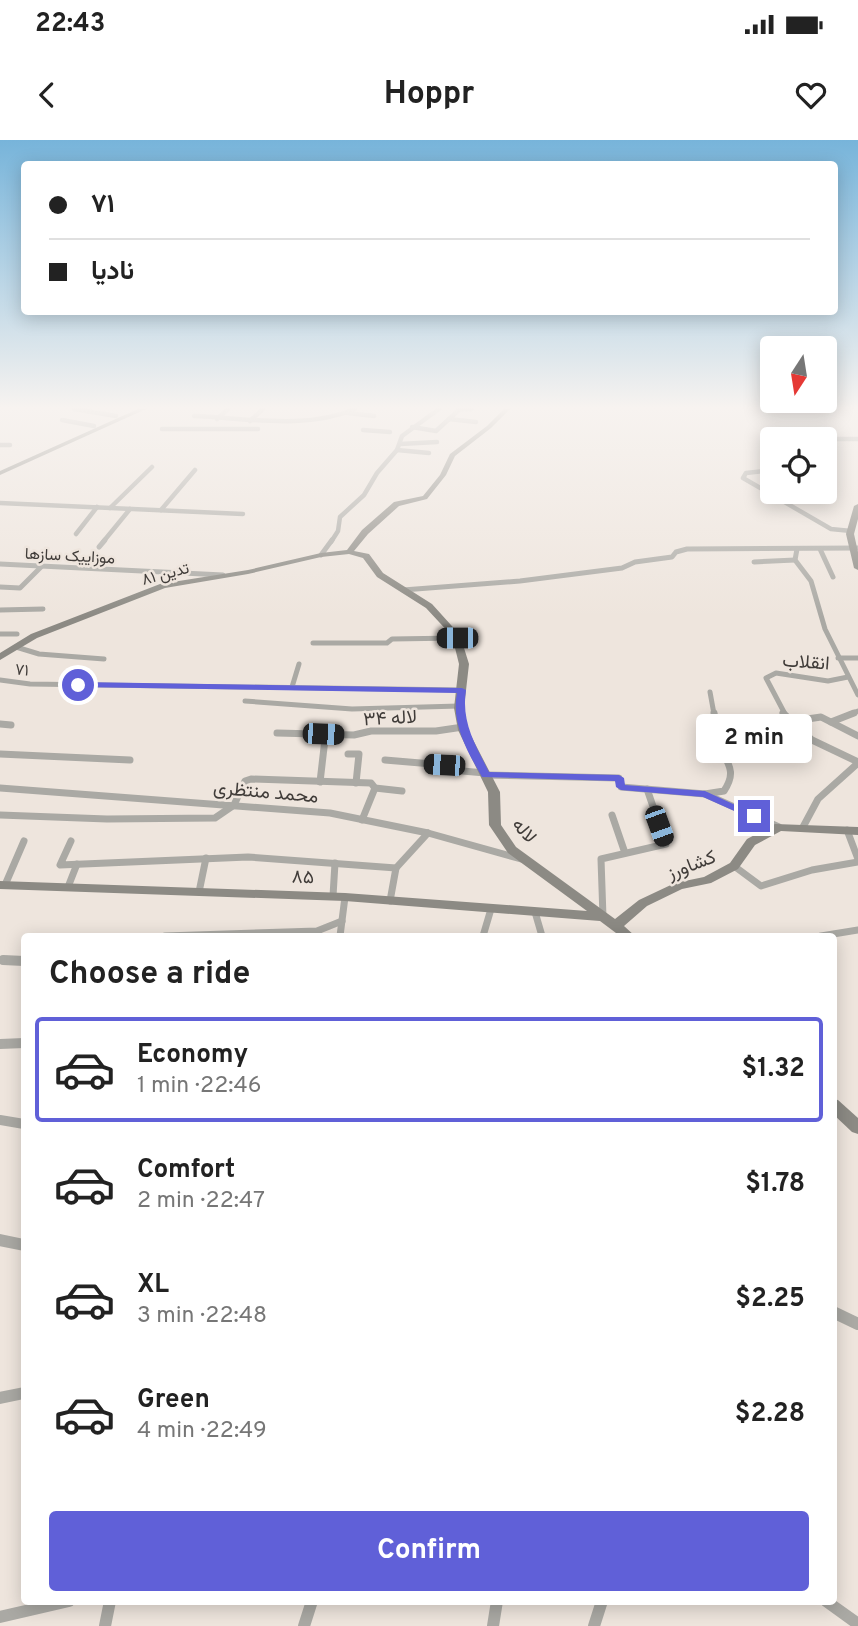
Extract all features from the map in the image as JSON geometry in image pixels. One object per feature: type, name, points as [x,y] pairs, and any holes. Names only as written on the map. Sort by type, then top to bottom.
[{"type":"street","points":[[110,508],[140,478]]},
{"type":"street","points":[[161,510],[188,478]]},
{"type":"street","points":[[321,555],[338,531],[340,517],[364,495],[374,478]]},
{"type":"street","points":[[440,478],[425,498],[397,504],[365,531],[349,552],[366,556],[380,575],[429,606],[457,638]]},
{"type":"street","points":[[744,478],[760,488]]},
{"type":"street","points":[[0,503],[243,514]]},
{"type":"street","points":[[788,504],[831,529],[854,530]]},
{"type":"street","points":[[858,506],[854,530],[858,568]]},
{"type":"street","points":[[76,534],[97,507]]},
{"type":"street","points":[[99,547],[130,509]]},
{"type":"street","points":[[403,590],[520,581],[622,568],[635,562],[672,557],[687,549],[763,544],[797,549],[855,548]]},
{"type":"street","points":[[795,560],[797,549]]},
{"type":"street","points":[[820,549],[833,577]]},
{"type":"street","name":"تدین ۸۱","points":[[0,657],[34,636],[134,596],[196,578],[349,552]]},
{"type":"street","points":[[754,562],[795,560],[808,572],[816,586],[820,617],[858,695]]},
{"type":"street","name":"موزاییک سازها","points":[[0,564],[223,575]]},
{"type":"street","points":[[0,587],[20,588],[42,566]]},
{"type":"street","points":[[0,610],[43,609]]},
{"type":"street","points":[[0,635],[17,634]]},
{"type":"street","points":[[313,643],[387,643],[392,639],[457,638]]},
{"type":"street","name":"لاله","points":[[457,638],[464,664],[459,706],[463,727],[494,793],[495,825],[512,850],[625,933]]},
{"type":"street","points":[[16,647],[39,654],[104,659]]},
{"type":"street","points":[[77,657],[85,647]]},
{"type":"street","points":[[838,658],[858,658]]},
{"type":"street","points":[[292,687],[299,664]]},
{"type":"street","name":"انقلاب","points":[[848,677],[828,681],[776,673],[766,678],[787,722],[817,744],[857,760]]},
{"type":"street","name":"۷۱","points":[[0,680],[30,684],[462,690]]},
{"type":"street","points":[[351,708],[354,689]]},
{"type":"street","points":[[385,760],[444,765],[451,770],[485,774],[619,778],[621,787],[705,794],[724,791],[731,780],[732,766],[720,745],[710,692]]},
{"type":"street","points":[[245,701],[351,708],[459,706]]},
{"type":"street","points":[[831,722],[858,711]]},
{"type":"street","points":[[714,721],[787,722],[821,718],[858,736]]},
{"type":"street","points":[[0,724],[12,726]]},
{"type":"street","name":"لاله ۳۴","points":[[277,733],[354,735],[371,731],[436,731],[463,727]]},
{"type":"street","points":[[320,782],[325,739]]},
{"type":"street","points":[[0,754],[130,760]]},
{"type":"street","points":[[348,754],[359,754],[356,783]]},
{"type":"street","points":[[803,827],[809,808],[825,789],[857,760]]},
{"type":"street","points":[[0,815],[107,819],[215,818],[234,805],[247,780],[371,783],[375,788],[402,791]]},
{"type":"street","name":"محمد منتظری","points":[[0,788],[330,813],[428,833],[524,859]]},
{"type":"street","points":[[362,820],[375,788]]},
{"type":"street","points":[[603,917],[599,862],[666,844],[646,789]]},
{"type":"street","points":[[705,794],[779,827],[852,831],[858,860],[812,870],[761,886],[734,866]]},
{"type":"street","points":[[612,815],[625,853]]},
{"type":"street","name":"کشاورز","points":[[615,926],[643,903],[679,886],[707,880],[734,866],[751,842],[779,827]]},
{"type":"street","points":[[390,901],[396,868],[428,833]]},
{"type":"street","points":[[2,885],[24,841]]},
{"type":"street","points":[[71,841],[61,865],[248,857],[396,868]]},
{"type":"street","points":[[199,892],[206,858]]},
{"type":"street","points":[[335,863],[342,921],[340,933]]},
{"type":"street","points":[[68,887],[77,864]]},
{"type":"street","name":"۸۵","points":[[2,885],[339,897],[603,917]]},
{"type":"street","points":[[483,933],[491,909]]},
{"type":"street","points":[[536,912],[541,933]]},
{"type":"street","points":[[297,933],[317,931],[342,921]]},
{"type":"street","points":[[837,933],[858,930]]},
{"type":"street","points":[[1,961],[21,961]]},
{"type":"street","points":[[0,1044],[21,1043]]},
{"type":"street","points":[[837,1108],[858,1126]]},
{"type":"street","points":[[0,1120],[21,1124]]},
{"type":"street","points":[[0,1240],[21,1244]]},
{"type":"street","points":[[837,1314],[858,1324]]},
{"type":"street","points":[[0,1398],[21,1394]]},
{"type":"street","points":[[0,1617],[52,1605]]},
{"type":"street","points":[[105,1626],[109,1605]]},
{"type":"street","points":[[304,1626],[311,1605]]},
{"type":"street","points":[[493,1626],[496,1605]]},
{"type":"street","points":[[594,1626],[601,1605]]},
{"type":"street","points":[[832,1605],[858,1623]]},
{"type":"route","points":[[78,685],[462,690],[459,708],[463,730],[486,775],[619,778],[621,787],[705,794],[754,816]]}]
